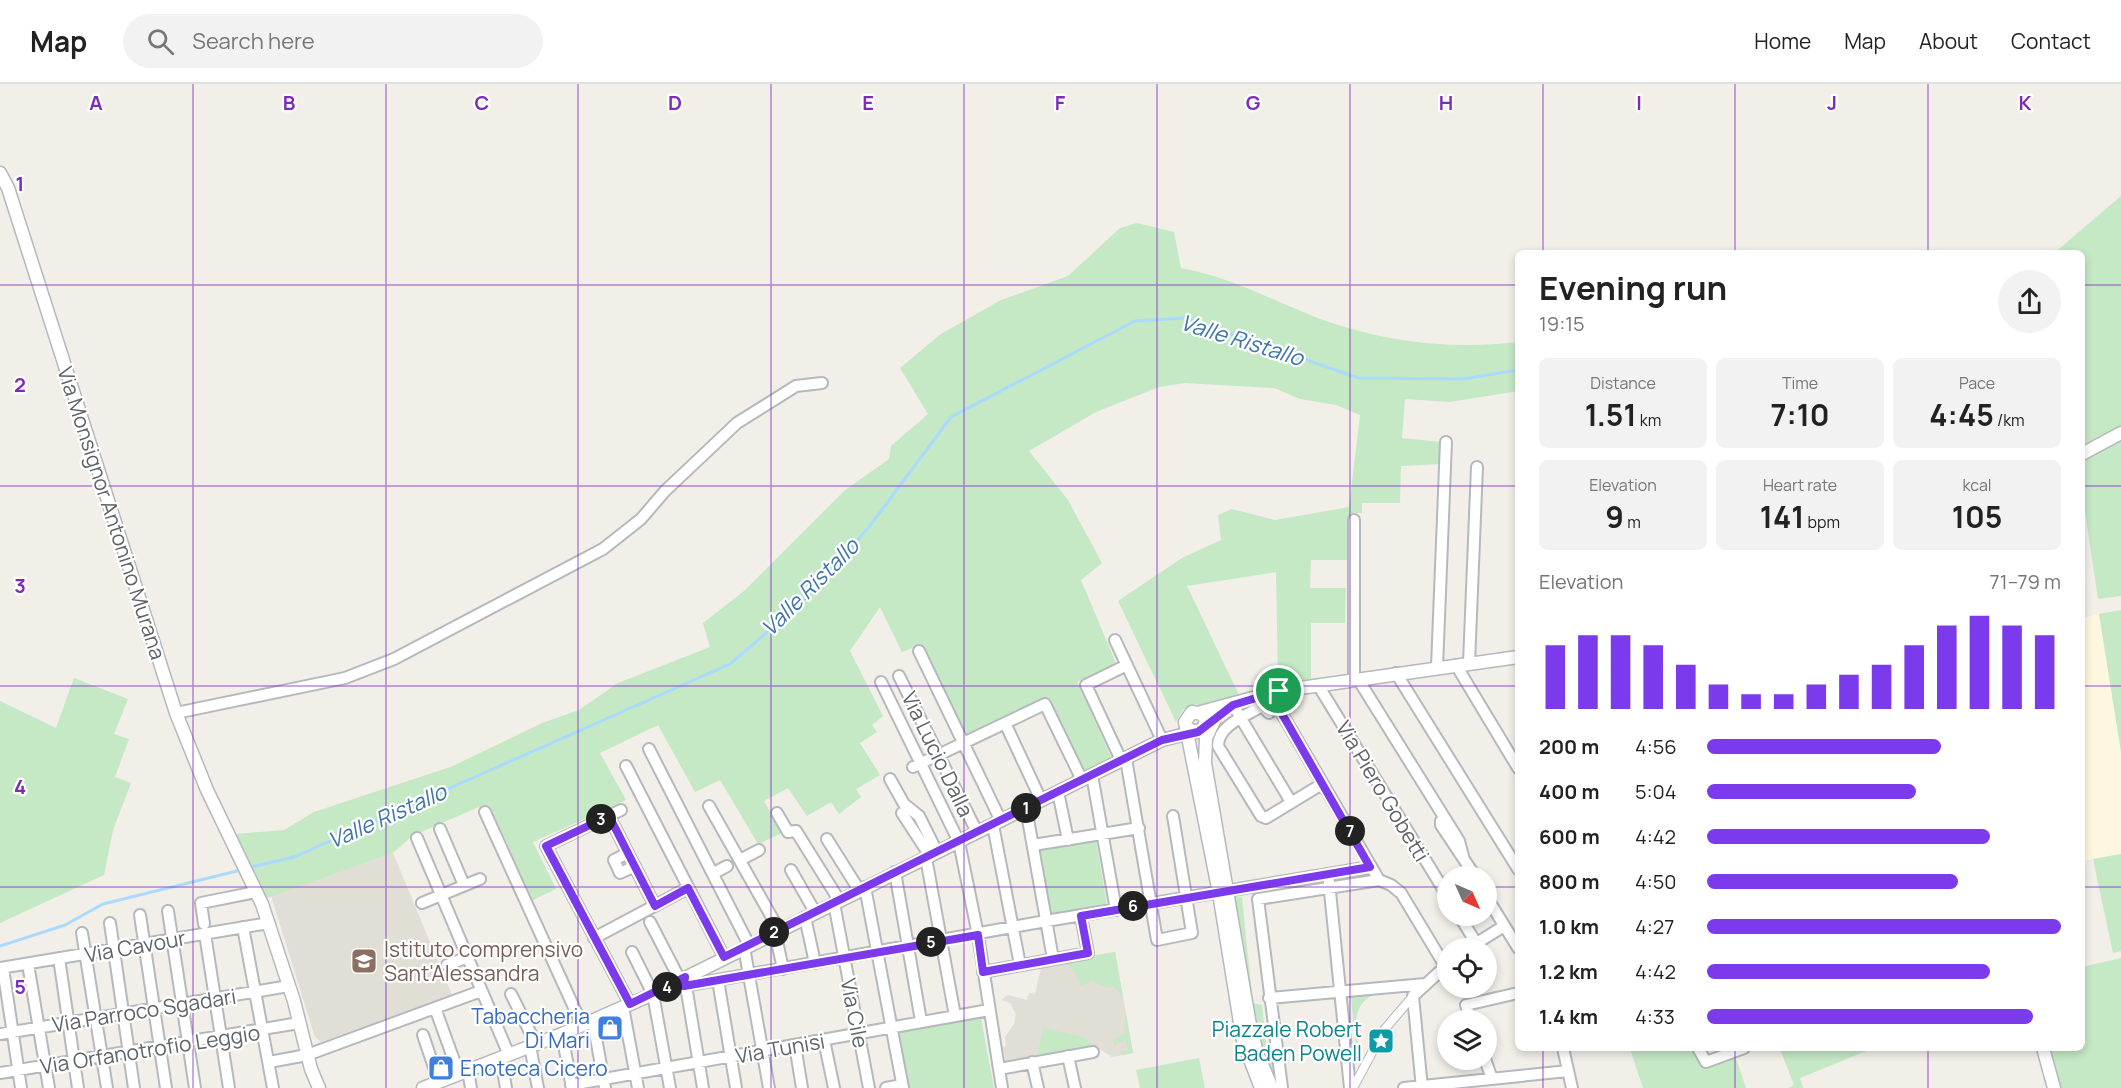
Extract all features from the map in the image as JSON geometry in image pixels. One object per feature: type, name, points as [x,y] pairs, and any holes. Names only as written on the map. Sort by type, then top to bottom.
[{"type":"street","name":"Via Monsignor Antonino Murana","points":[[0,173],[8,188],[176,713],[235,850],[255,890]]},
{"type":"street","points":[[176,713],[345,678],[394,659],[603,549],[641,519],[665,491],[737,423],[796,386],[822,383]]},
{"type":"street","points":[[2085,452],[2121,433]]},
{"type":"street","points":[[1437,667],[1446,442]]},
{"type":"street","points":[[1469,663],[1477,467]]},
{"type":"street","points":[[1354,520],[1356,679],[1440,811],[1441,825],[1469,866]]},
{"type":"street","points":[[1115,640],[1162,740]]},
{"type":"street","points":[[919,651],[997,823],[1012,928],[1020,965]]},
{"type":"street","points":[[423,1035],[433,1085],[562,1034],[683,981],[724,957],[1162,740],[1193,731],[1206,720],[1199,712],[1233,705],[1279,691],[1515,657]]},
{"type":"street","points":[[1127,665],[1086,685],[1124,760],[1157,940],[1192,933],[1173,816]]},
{"type":"street","points":[[1456,665],[1515,763]]},
{"type":"street","points":[[1396,673],[1515,864]]},
{"type":"street","name":"Via Lucio Dalla","points":[[899,676],[977,832]]},
{"type":"street","points":[[881,682],[917,765],[959,842],[978,935],[1002,1088]]},
{"type":"street","name":"Via Piero Gobetti","points":[[1318,685],[1437,879]]},
{"type":"street","points":[[1275,713],[1279,691]]},
{"type":"street","points":[[1264,694],[1322,784],[1379,880]]},
{"type":"street","points":[[917,765],[1045,704],[1087,778],[1103,834],[1116,910]]},
{"type":"street","points":[[1162,740],[1193,731],[1233,705]]},
{"type":"street","points":[[1233,705],[1291,802]]},
{"type":"street","points":[[1275,713],[1262,706],[1222,730],[1218,746],[1261,816],[1266,818],[1322,784]]},
{"type":"street","points":[[1216,717],[1206,738],[1205,764],[1243,1041],[1261,1088]]},
{"type":"street","points":[[1005,723],[1041,800]]},
{"type":"street","points":[[1193,731],[1205,764]]},
{"type":"street","points":[[1193,731],[1250,1025],[1257,1053],[1272,1088]]},
{"type":"street","points":[[649,749],[714,873],[746,946],[769,1088]]},
{"type":"street","points":[[626,766],[724,957]]},
{"type":"street","points":[[891,779],[904,804],[919,816],[931,855],[941,941],[955,1016]]},
{"type":"street","points":[[1058,792],[1068,840]]},
{"type":"street","points":[[709,806],[777,931],[783,969]]},
{"type":"street","points":[[1026,808],[1053,959]]},
{"type":"street","points":[[621,810],[546,846],[626,1006],[638,1088]]},
{"type":"street","points":[[486,812],[588,1023],[604,1083]]},
{"type":"street","points":[[777,813],[788,832],[796,831],[836,902]]},
{"type":"street","points":[[902,813],[931,855]]},
{"type":"street","points":[[609,816],[655,906]]},
{"type":"street","points":[[1033,845],[1138,828]]},
{"type":"street","points":[[440,830],[464,885]]},
{"type":"street","points":[[417,838],[468,957],[505,1057],[506,1088]]},
{"type":"street","points":[[827,839],[862,889],[877,951],[903,1086],[886,1088]]},
{"type":"street","points":[[740,860],[759,850]]},
{"type":"street","points":[[628,853],[614,860],[620,873],[635,866]]},
{"type":"street","points":[[714,873],[727,866]]},
{"type":"street","points":[[683,981],[718,980],[1046,921],[1370,867]]},
{"type":"street","points":[[791,870],[810,915],[815,963]]},
{"type":"street","points":[[895,872],[921,1021]]},
{"type":"street","points":[[1327,874],[1351,1088]]},
{"type":"street","points":[[422,903],[480,879]]},
{"type":"street","points":[[1281,1088],[1258,899],[1379,880],[1391,885],[1401,893],[1437,951]]},
{"type":"street","points":[[594,938],[688,888]]},
{"type":"street","points":[[229,1088],[201,903],[255,890],[269,923],[307,1055],[320,1088]]},
{"type":"street","name":"Via Cile","points":[[836,902],[869,1088]]},
{"type":"street","points":[[168,911],[195,1088]]},
{"type":"street","points":[[1497,914],[1515,943]]},
{"type":"street","points":[[140,915],[166,1088]]},
{"type":"street","points":[[983,972],[1088,953],[1081,916]]},
{"type":"street","points":[[650,922],[683,981],[703,1088]]},
{"type":"street","name":"Via Cavour","points":[[1,968],[172,939],[205,929],[269,923]]},
{"type":"street","points":[[110,924],[134,1088]]},
{"type":"street","points":[[1485,938],[1504,926]]},
{"type":"street","points":[[243,927],[273,1088]]},
{"type":"street","points":[[82,933],[107,1088]]},
{"type":"street","points":[[632,952],[653,994],[670,1088]]},
{"type":"street","points":[[447,965],[468,957]]},
{"type":"street","points":[[60,958],[78,1088]]},
{"type":"street","points":[[28,964],[49,1088]]},
{"type":"street","points":[[1,968],[21,1088]]},
{"type":"street","points":[[1351,1088],[1384,1030],[1413,996],[1437,973]]},
{"type":"street","points":[[718,980],[736,1088]]},
{"type":"street","points":[[1269,998],[1425,984]]},
{"type":"street","name":"Via Parroco Sgadari","points":[[0,1034],[289,987]]},
{"type":"street","points":[[268,1062],[307,1055],[481,991]]},
{"type":"street","points":[[511,994],[533,1045],[538,1088]]},
{"type":"street","points":[[1468,1010],[1466,1005],[1515,994]]},
{"type":"street","points":[[1413,996],[1427,1087]]},
{"type":"street","points":[[435,1008],[471,1088]]},
{"type":"street","name":"Via Tunisi","points":[[572,1086],[604,1083],[666,1068],[989,1010]]},
{"type":"street","name":"Via Orfanotrofio Leggio","points":[[0,1073],[222,1038],[299,1023]]},
{"type":"street","points":[[562,1034],[572,1086]]},
{"type":"street","points":[[824,1040],[834,1088]]},
{"type":"street","points":[[795,1045],[802,1088]]},
{"type":"street","points":[[1564,1051],[1572,1088]]},
{"type":"street","points":[[1699,1051],[1703,1060],[1710,1062],[1737,1051]]},
{"type":"street","points":[[2044,1051],[2054,1088]]},
{"type":"street","points":[[999,1069],[1093,1052]]},
{"type":"street","points":[[1068,1056],[1075,1088]]},
{"type":"street","points":[[1032,1062],[1038,1088]]},
{"type":"street","points":[[1489,1070],[1492,1079]]},
{"type":"street","points":[[1404,1088],[1568,1071]]},
{"type":"shaded area","points":[[2099,614],[2121,752],[2121,854],[2085,860],[2085,617]]},
{"type":"shaded area","name":"Istituto comprensivo Sant'Alessandra","points":[[393,853],[452,995],[321,1042],[315,1037],[271,896]]},
{"type":"shaded area","points":[[1115,952],[1133,1053],[1112,1057],[1093,1045],[1006,1061],[1003,1047],[1006,1046],[1005,1037],[1014,1024],[1016,1014],[1010,1003],[1001,1000],[1008,995],[1027,1000],[1029,993],[1035,994],[1042,964]]},
{"type":"green space","points":[[2121,196],[2121,426],[2085,445],[2085,250],[2058,250]]},
{"type":"green space","points":[[1137,223],[1174,232],[1181,268],[1218,277],[1347,328],[1419,342],[1469,345],[1515,342],[1515,391],[1450,402],[1405,399],[1402,438],[1441,442],[1440,464],[1401,466],[1400,503],[1362,503],[1362,513],[1351,513],[1348,560],[1311,560],[1310,588],[1346,588],[1345,623],[1311,623],[1311,679],[1278,682],[1276,572],[1187,586],[1239,695],[1211,707],[1194,705],[1187,707],[1176,722],[1118,601],[1182,558],[1221,540],[1218,515],[1232,509],[1275,520],[1349,507],[1360,415],[1336,405],[1300,399],[1274,388],[1185,383],[1159,387],[1096,412],[1029,451],[1068,500],[1102,563],[1081,580],[1116,663],[1077,682],[1112,759],[1083,774],[1047,698],[965,736],[920,645],[902,652],[880,607],[850,651],[883,716],[872,725],[877,732],[860,743],[880,775],[856,789],[861,797],[839,814],[831,802],[807,816],[788,788],[764,801],[782,833],[758,844],[720,780],[695,792],[658,725],[600,753],[626,800],[533,842],[556,889],[533,900],[491,808],[481,810],[479,807],[412,836],[393,853],[267,898],[236,834],[284,830],[314,812],[453,766],[542,723],[579,710],[618,683],[710,647],[703,623],[744,591],[844,491],[889,459],[891,446],[928,414],[900,368],[941,334],[1001,300],[1068,276],[1120,228]]},
{"type":"green space","points":[[2121,439],[2121,596],[2098,599],[2085,512],[2085,458]]},
{"type":"green space","points":[[2121,610],[2121,752],[2099,614]]},
{"type":"green space","points":[[74,678],[128,699],[114,734],[129,739],[115,777],[131,783],[113,830],[104,875],[0,923],[0,701],[56,728]]},
{"type":"green space","points":[[1096,840],[1107,905],[1050,915],[1039,851]]},
{"type":"green space","points":[[2121,854],[2121,951],[2113,953],[2093,859]]},
{"type":"green space","points":[[1236,896],[1242,898],[1253,1003],[1262,1005],[1268,1058],[1273,1062],[1275,1081],[1256,1025],[1234,899]]},
{"type":"green space","points":[[1115,952],[1123,996],[1113,986],[1109,988],[1093,980],[1081,986],[1074,970],[1061,961]]},
{"type":"green space","points":[[2121,958],[2121,1088],[2059,1088],[2050,1051],[2085,1051],[2085,966]]},
{"type":"green space","points":[[1373,995],[1361,1005],[1356,1018],[1358,1048],[1362,1050],[1357,1059],[1351,997]]},
{"type":"green space","points":[[1125,1008],[1133,1053],[1122,1055],[1121,1050],[1128,1050],[1126,1039],[1114,1046],[1113,1040],[1125,1033]]},
{"type":"green space","points":[[981,1018],[994,1088],[907,1088],[898,1030]]},
{"type":"green space","points":[[1044,1028],[1083,1037],[1093,1045],[1037,1055]]},
{"type":"green space","points":[[1631,1051],[1695,1051],[1699,1063],[1708,1065],[1731,1057],[1737,1061],[1746,1088],[1643,1088]]},
{"type":"green space","points":[[1781,1051],[1866,1051],[1800,1078],[1803,1088],[1788,1088],[1794,1085]]},
{"type":"green space","points":[[1199,1058],[1205,1088],[1140,1088],[1136,1070]]},
{"type":"waterway","name":"Valle Ristallo","points":[[247,868],[294,857],[730,664],[799,605],[869,527],[951,417],[1135,321],[1184,318],[1359,378],[1463,379],[1515,370]]},
{"type":"waterway","name":"Valle Ristallo","points":[[0,946],[65,925],[103,904],[241,870]]},
{"type":"place","name":"Istituto comprensivo Sant'Alessandra","points":[[364,961]]},
{"type":"place","name":"Tabaccheria Di Mari","points":[[610,1028]]},
{"type":"place","name":"Piazzale Robert Baden Powell","points":[[1381,1041]]},
{"type":"place","name":"Enoteca Cicero","points":[[441,1068]]},
{"type":"route","points":[[1279,691],[1281,712],[1370,867],[1081,916],[1088,953],[983,972],[978,935],[684,986],[685,977],[630,1004],[546,846],[609,816],[655,906],[688,888],[724,957],[1162,740],[1198,732],[1233,705],[1279,691]]}]
